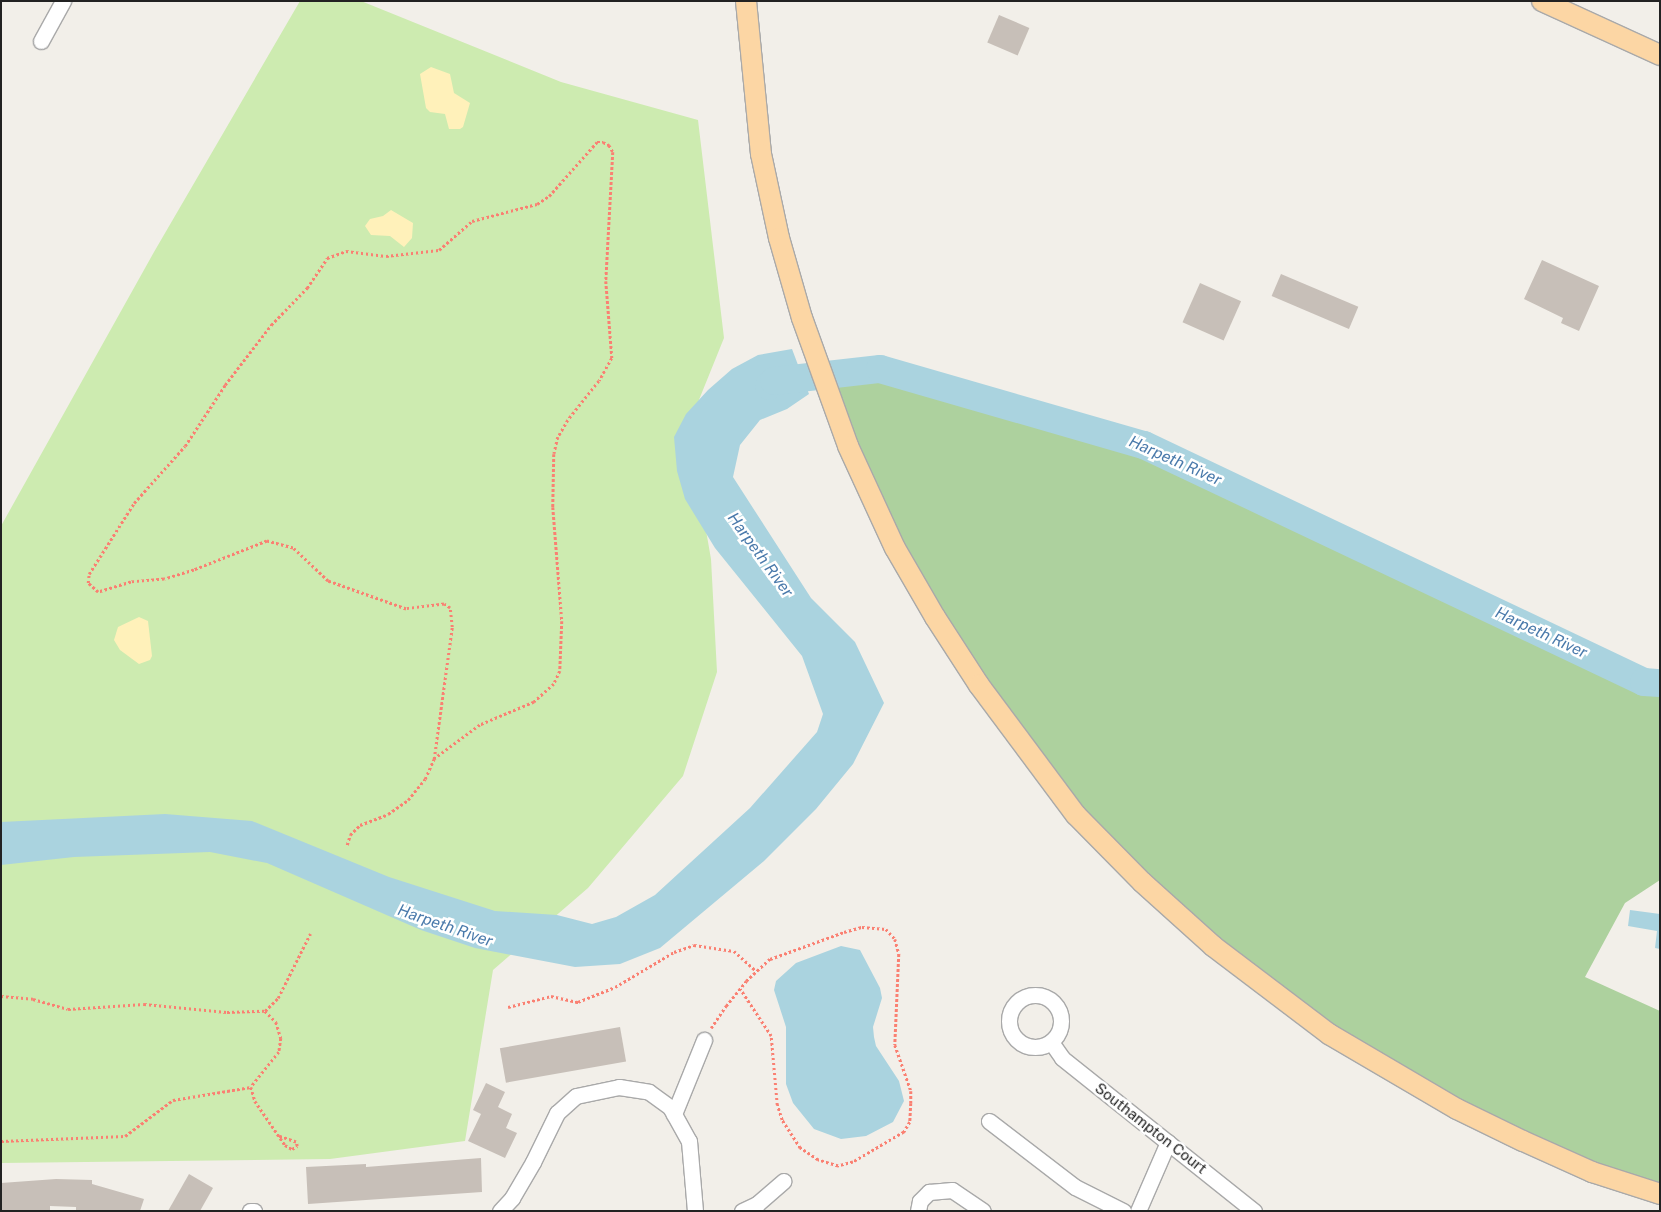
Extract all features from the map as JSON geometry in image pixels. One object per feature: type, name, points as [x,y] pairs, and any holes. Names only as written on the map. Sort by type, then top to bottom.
[{"type":"main road","points":[[746,1],[761,154],[779,238],[802,318],[848,446],[895,548],[979,685],[1076,815],[1142,882],[1270,992],[1329,1034],[1392,1073],[1523,1141],[1592,1172],[1660,1194]]},
{"type":"main road","points":[[1542,1],[1660,55]]},
{"type":"street","points":[[41,41],[63,1]]},
{"type":"street","points":[[674,1114],[704,1040]]},
{"type":"street","name":"Southampton Court","points":[[1052,1042],[1062,1058],[1254,1211]]},
{"type":"street","points":[[500,1211],[512,1198],[533,1162],[557,1113],[576,1096],[619,1087],[649,1092],[670,1107],[689,1141],[695,1211]]},
{"type":"street","points":[[989,1121],[1075,1187],[1124,1211]]},
{"type":"street","points":[[1138,1211],[1168,1142]]},
{"type":"street","points":[[742,1211],[757,1204],[782,1181]]},
{"type":"street","points":[[918,1211],[920,1202],[929,1192],[952,1190],[983,1211]]},
{"type":"path","points":[[347,846],[350,834],[360,824],[388,814],[408,800],[425,779],[434,759],[452,626],[450,608],[444,604],[414,610],[391,604],[369,593],[328,581],[293,548],[268,541],[194,570],[164,578],[131,582],[98,592],[88,584],[89,574],[134,503],[185,446],[225,385],[271,325],[307,288],[327,258],[346,251],[386,256],[439,250],[472,221],[537,204],[549,196],[597,142],[603,142],[609,145],[613,152],[606,282],[612,358],[599,381],[568,420],[558,437],[554,454],[553,507],[562,621],[560,671],[554,684],[534,702],[480,725],[434,759]]},
{"type":"path","points":[[704,1040],[740,989],[755,970],[786,951],[844,932],[878,927],[892,933],[899,954],[895,1045],[911,1091],[911,1115],[904,1132],[853,1162],[838,1166],[818,1160],[800,1148],[782,1120],[778,1105],[771,1036],[740,989]]},
{"type":"path","points":[[1,996],[33,999],[68,1009],[144,1004],[227,1012],[265,1011],[278,998],[310,934]]},
{"type":"path","points":[[508,1007],[551,996],[578,1002],[615,987],[674,952],[694,945],[734,951],[755,970]]},
{"type":"path","points":[[1,1141],[126,1136],[173,1100],[251,1087],[278,1052],[281,1038],[276,1022],[265,1011]]},
{"type":"path","points":[[251,1087],[255,1101],[279,1136],[292,1149],[296,1146],[296,1142],[279,1136]]},
{"type":"green space","points":[[300,1],[361,1],[561,82],[698,120],[724,338],[688,427],[711,559],[717,672],[683,776],[588,888],[493,970],[465,1141],[330,1159],[1,1163],[1,526],[154,252]]},
{"type":"green space","points":[[880,369],[1144,445],[1644,682],[1660,683],[1660,880],[1625,903],[1585,977],[1660,1011],[1660,1194],[1592,1172],[1329,1034],[1076,815],[935,617],[824,379]]},
{"type":"sand","points":[[431,67],[450,74],[454,93],[470,103],[463,127],[460,129],[449,129],[445,114],[430,112],[426,108],[420,74]]},
{"type":"sand","points":[[391,210],[413,223],[412,238],[404,247],[390,236],[371,235],[365,226],[370,219],[383,216]]},
{"type":"sand","points":[[139,617],[148,621],[152,656],[150,660],[139,664],[120,650],[114,640],[118,627]]},
{"type":"water","points":[[792,349],[809,394],[787,409],[760,420],[740,445],[733,477],[811,598],[855,642],[884,703],[853,764],[816,809],[764,861],[660,948],[620,964],[575,967],[475,948],[421,930],[267,863],[210,852],[74,857],[1,865],[1,822],[165,814],[252,821],[389,877],[495,911],[557,915],[592,924],[616,917],[655,895],[750,808],[817,732],[823,714],[802,656],[715,548],[685,499],[677,471],[674,437],[686,414],[708,390],[732,369],[758,355]]},
{"type":"water","points":[[1630,910],[1660,914],[1660,949],[1655,948],[1657,931],[1628,926]]},
{"type":"water","points":[[841,946],[860,950],[880,988],[882,998],[873,1027],[874,1037],[876,1046],[899,1081],[904,1101],[893,1122],[866,1136],[841,1139],[814,1129],[793,1103],[786,1084],[786,1027],[774,990],[776,981],[796,963]]},
{"type":"building","points":[[999,15],[1029,28],[1018,56],[987,43]]},
{"type":"building","points":[[1542,260],[1599,286],[1579,331],[1561,323],[1563,318],[1524,299]]},
{"type":"building","points":[[1281,274],[1358,307],[1349,329],[1272,296]]},
{"type":"building","points":[[1200,283],[1241,301],[1224,341],[1183,322]]},
{"type":"building","points":[[620,1027],[626,1061],[506,1083],[500,1048]]},
{"type":"building","points":[[486,1083],[505,1092],[498,1107],[512,1114],[506,1128],[517,1133],[505,1158],[468,1141],[481,1114],[473,1110]]},
{"type":"building","points":[[481,1158],[482,1192],[308,1204],[306,1167],[366,1164],[366,1167]]},
{"type":"building","points":[[189,1174],[213,1188],[200,1211],[168,1211]]},
{"type":"building","points":[[56,1179],[92,1180],[92,1184],[144,1199],[140,1211],[76,1211],[76,1207],[50,1206],[50,1211],[1,1211],[1,1183]]},
{"type":"waterway","name":"Harpeth River","points":[[769,386],[774,381],[880,369],[1144,445],[1644,682],[1660,683]]}]
